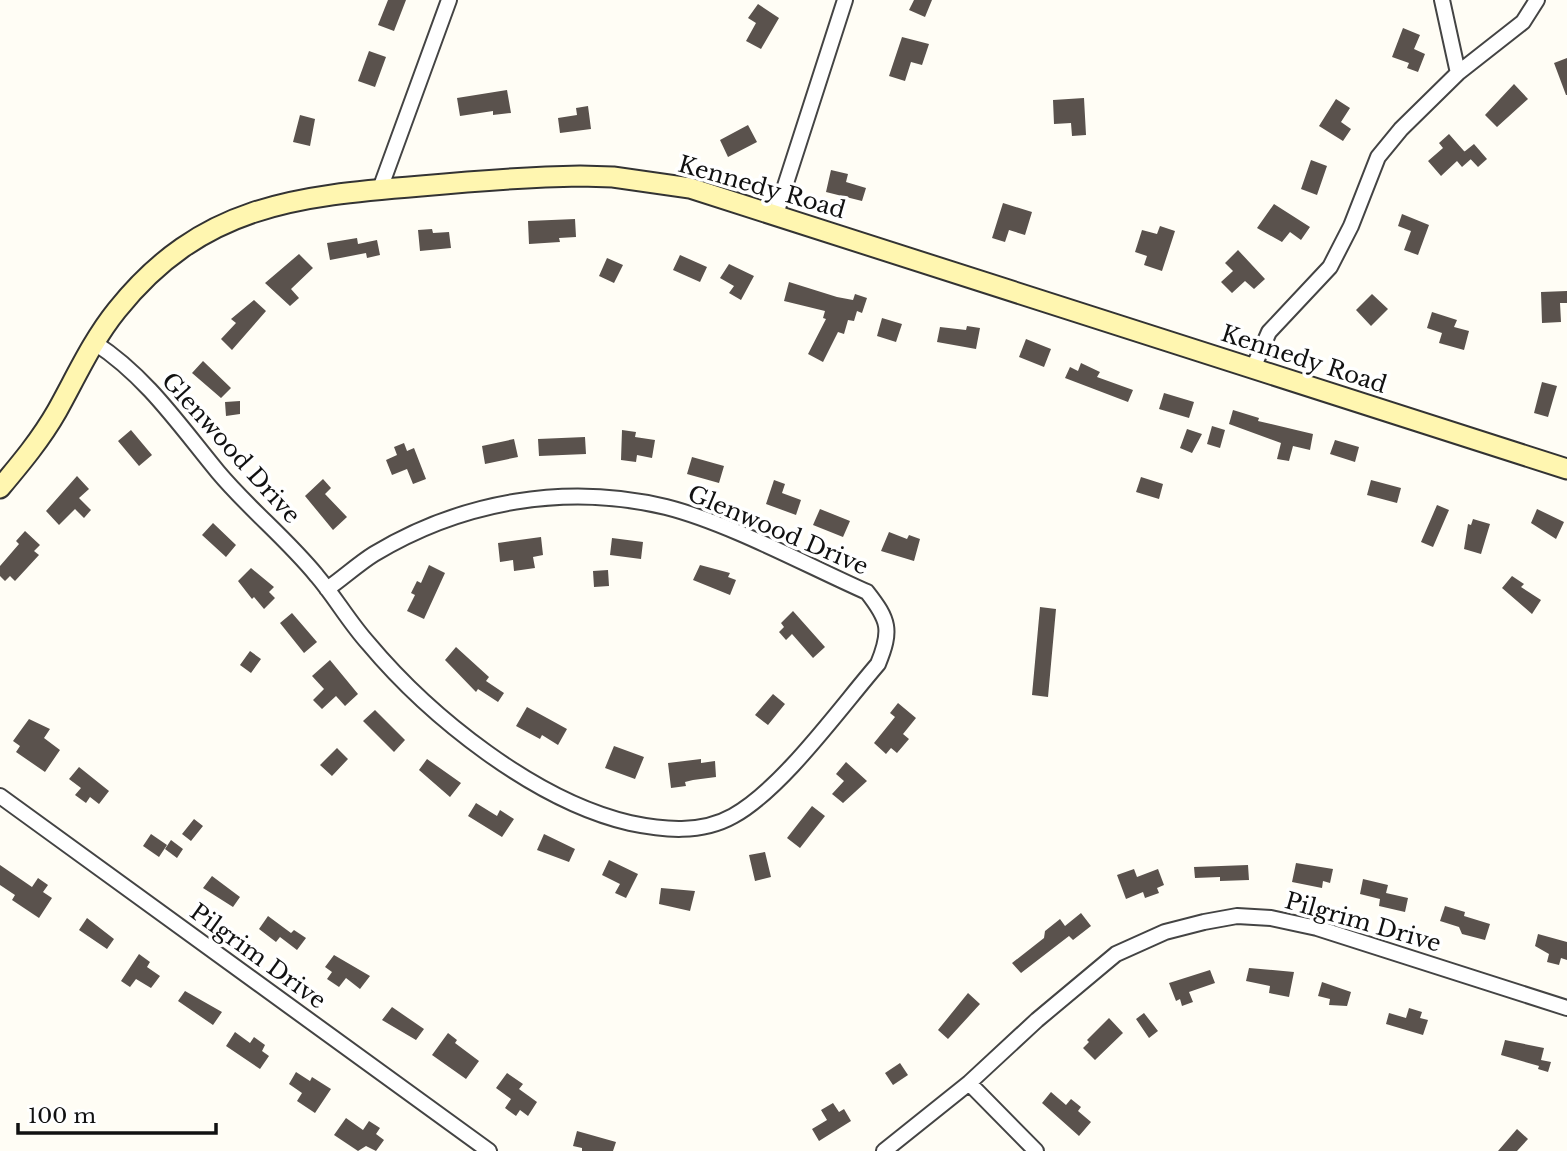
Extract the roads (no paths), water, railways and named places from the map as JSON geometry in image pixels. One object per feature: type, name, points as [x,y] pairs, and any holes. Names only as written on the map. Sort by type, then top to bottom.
[{"type":"street","points":[[380,189],[449,0]]},
{"type":"street","points":[[776,214],[845,0]]},
{"type":"street","points":[[1442,0],[1458,73]]},
{"type":"street","points":[[1253,368],[1269,332],[1330,267],[1351,226],[1378,157],[1401,129],[1458,73],[1522,22],[1537,0]]},
{"type":"street","name":"Kennedy Road","points":[[0,488],[40,438],[115,312],[152,273],[194,240],[243,215],[296,199],[380,189],[550,176],[613,177],[690,188],[1567,469]]},
{"type":"street","name":"Glenwood Drive","points":[[95,343],[118,358],[159,400],[220,474],[327,589],[368,643],[424,702],[471,741],[584,811],[665,829],[713,824],[732,817],[780,778],[878,664],[886,644],[886,615],[867,592],[703,520],[668,508],[624,499],[559,495],[498,504],[423,530],[374,554],[327,589]]},
{"type":"street","name":"Pilgrim Drive","points":[[0,796],[489,1151]]},
{"type":"street","name":"Pilgrim Drive","points":[[884,1151],[969,1083],[1037,1020],[1116,954],[1165,932],[1237,916],[1271,918],[1317,928],[1567,1007]]},
{"type":"street","points":[[969,1083],[1036,1151]]}]
